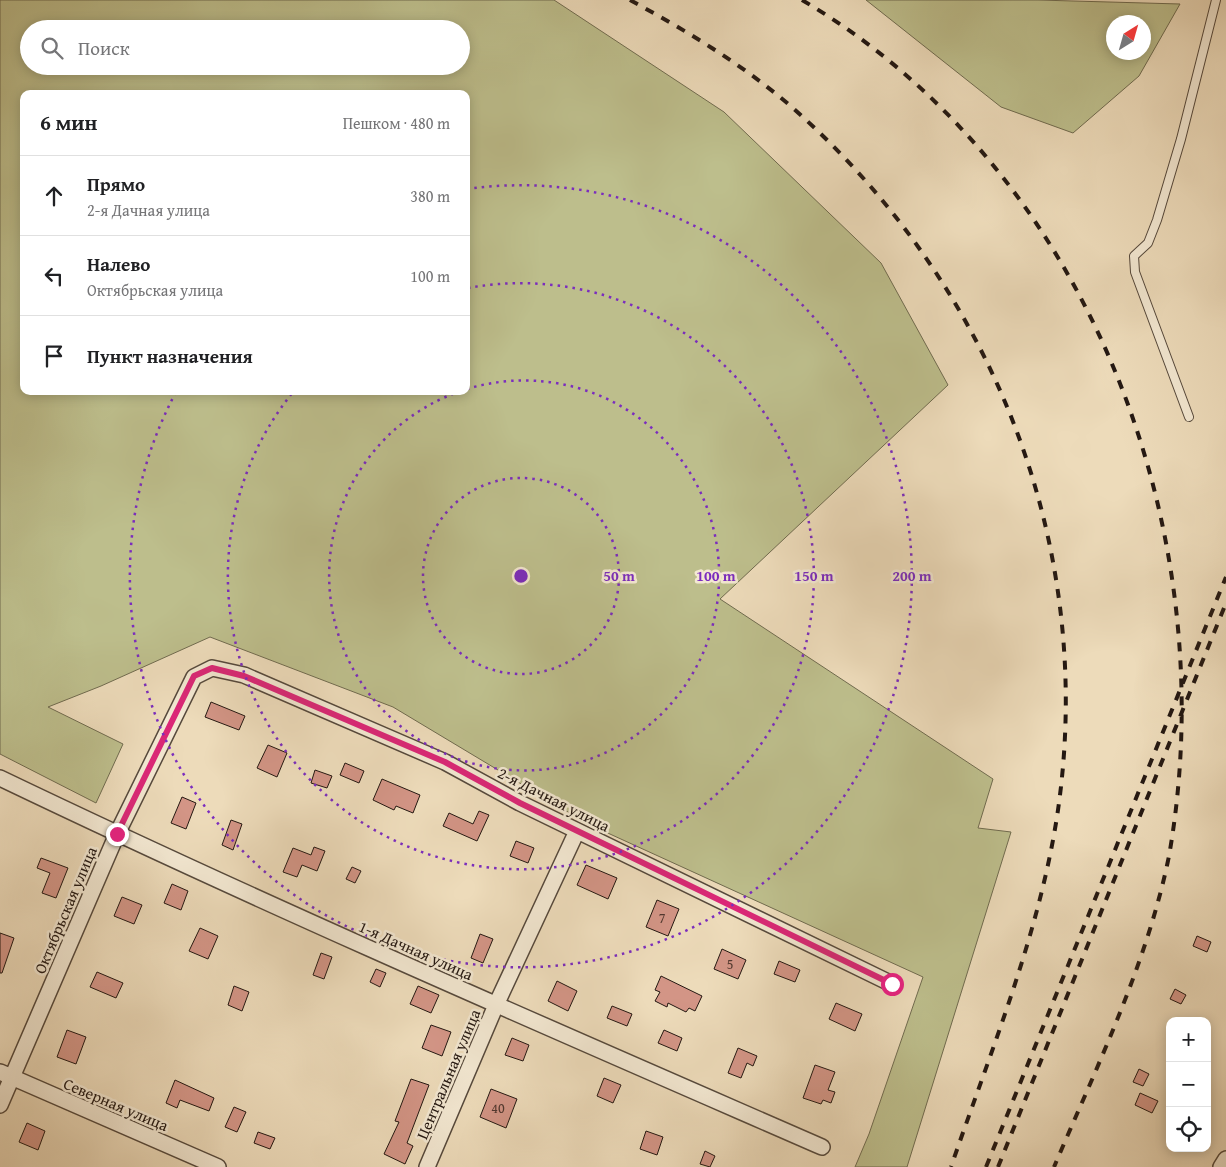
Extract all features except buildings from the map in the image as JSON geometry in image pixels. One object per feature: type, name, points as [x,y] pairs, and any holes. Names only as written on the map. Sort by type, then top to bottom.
[{"type":"street","name":"2-я Дачная улица","points":[[194,676],[212,668],[244,676],[445,762],[577,831],[892,984]]},
{"type":"street","name":"Октябрьская улица","points":[[0,1105],[6,1075],[117,834],[194,676]]},
{"type":"street","name":"1-я Дачная улица","points":[[0,778],[117,834],[496,1005],[822,1147]]},
{"type":"street","name":"Центральная улица","points":[[428,1167],[496,1005],[577,831]]},
{"type":"street","name":"Северная улица","points":[[6,1075],[218,1167]]},
{"type":"street","points":[[1221,1167],[1226,1159]]},
{"type":"lane","points":[[1189,417],[1135,272],[1134,256],[1148,243],[1157,220],[1181,139],[1216,0]]},
{"type":"green space","points":[[0,0],[554,0],[724,112],[881,263],[948,385],[720,599],[993,779],[978,828],[1011,832],[907,1167],[855,1167],[869,1134],[923,977],[588,824],[393,707],[210,637],[101,686],[48,707],[123,744],[96,803],[0,754]]},
{"type":"green space","points":[[866,0],[1038,0],[1180,4],[1151,55],[1151,15],[1106,15],[1106,60],[1148,60],[1139,76],[1073,133],[1001,107]]},
{"type":"railway","points":[[630,0],[673,24],[756,78],[794,109],[864,179],[925,256],[975,339],[1015,427],[1044,518],[1061,614],[1066,711],[1058,810],[1050,856],[1027,946],[998,1035],[951,1167]]},
{"type":"railway","points":[[802,0],[903,72],[988,159],[1059,260],[1114,370],[1154,487],[1176,609],[1181,733],[1169,856],[1160,896],[1134,975],[1054,1167]]},
{"type":"railway","points":[[986,1167],[1226,577]]},
{"type":"railway","points":[[998,1167],[1226,603]]},
{"type":"route","points":[[117,834],[194,676],[212,668],[244,676],[445,762],[520,803],[892,984]]}]
